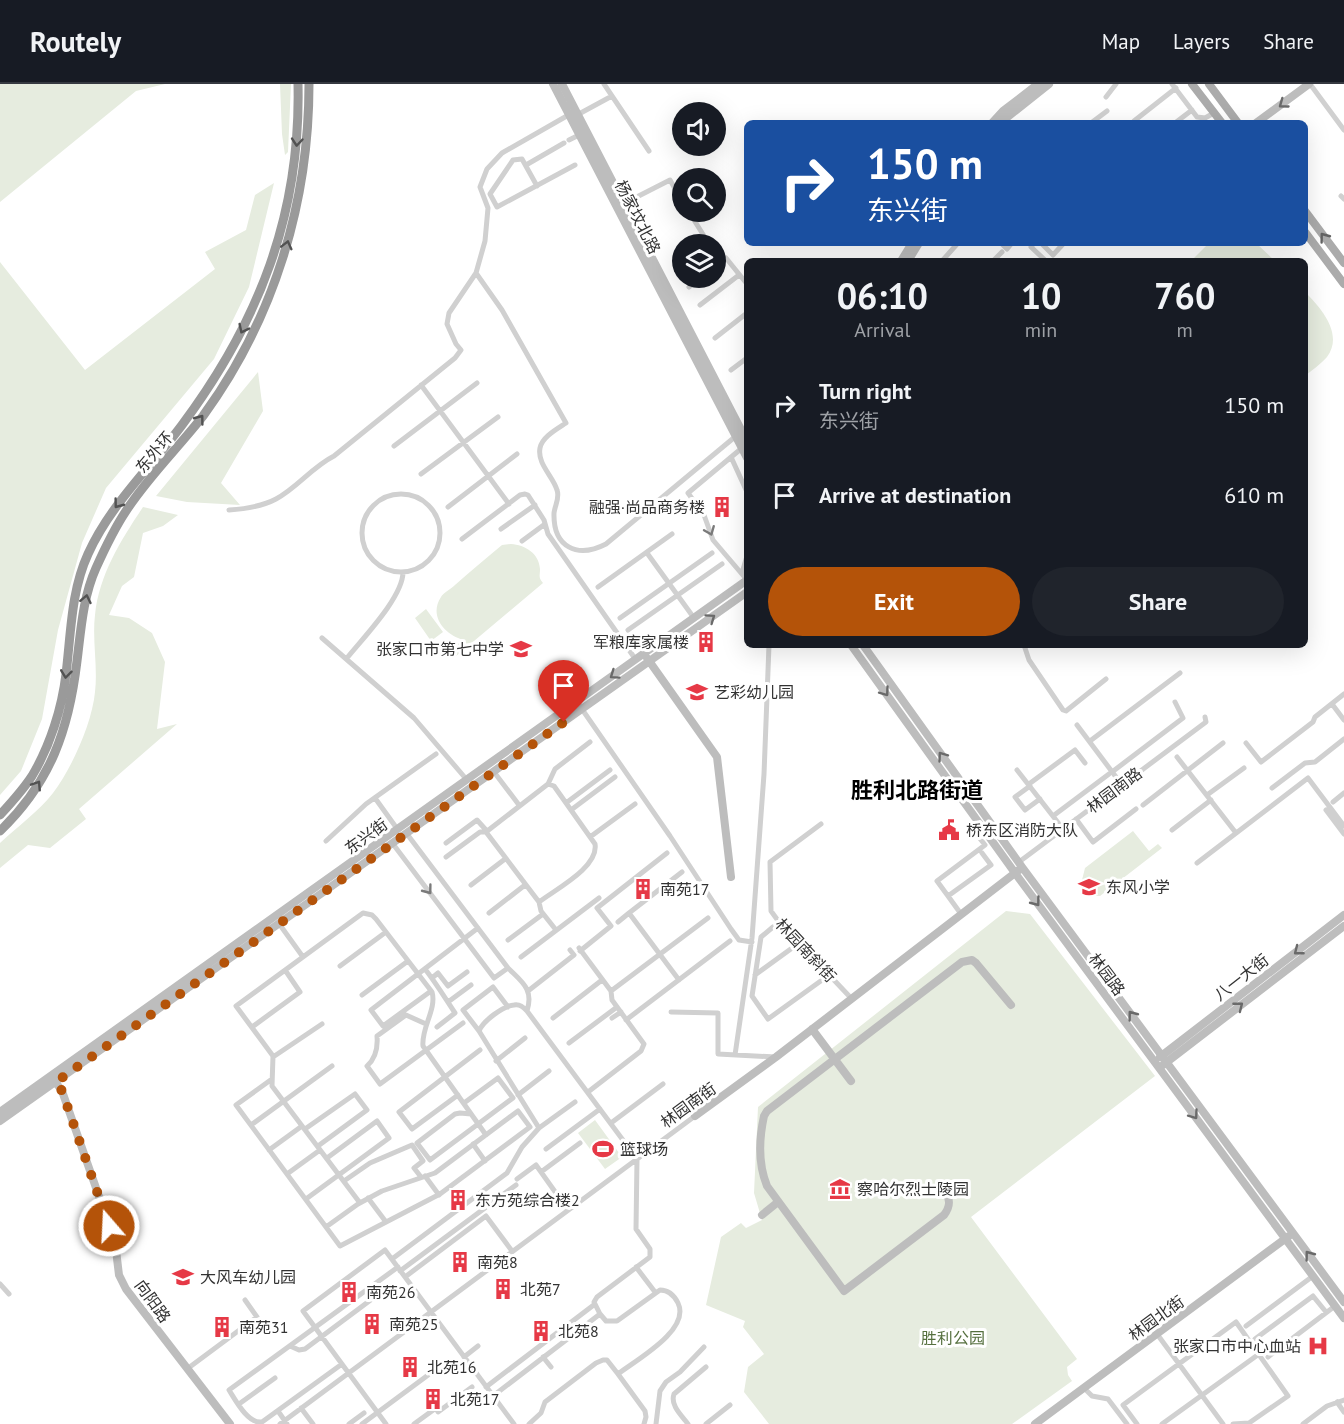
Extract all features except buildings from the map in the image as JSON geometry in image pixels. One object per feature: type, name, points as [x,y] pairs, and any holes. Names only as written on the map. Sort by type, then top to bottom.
[{"type":"highway","name":"东外环","points":[[0,815],[32,776],[55,724],[63,692],[74,600],[88,555],[99,532],[118,504],[208,389],[236,345],[257,300],[273,258],[288,206],[299,118],[298,84]]},
{"type":"highway","name":"东外环","points":[[0,831],[33,792],[51,764],[63,734],[69,712],[86,596],[112,534],[142,489],[184,440],[229,379],[264,309],[284,261],[303,176],[309,125],[309,84]]},
{"type":"main road","name":"杨家坟北路","points":[[554,84],[574,115]]},
{"type":"main road","name":"杨家坟北路","points":[[562,84],[583,133],[744,445]]},
{"type":"main road","points":[[995,120],[1038,84]]},
{"type":"main road","points":[[1004,120],[1049,84]]},
{"type":"main road","points":[[1192,84],[1220,120]]},
{"type":"main road","points":[[1209,84],[1236,120]]},
{"type":"main road","points":[[1261,120],[1310,84]]},
{"type":"main road","name":"杨家坟北路","points":[[621,206],[736,436],[744,445]]},
{"type":"main road","points":[[1308,215],[1344,263]]},
{"type":"main road","points":[[1308,236],[1344,284]]},
{"type":"main road","name":"东兴街","points":[[0,1121],[54,1079],[390,840],[467,780],[491,768],[744,579]]},
{"type":"main road","name":"东兴街","points":[[402,830],[491,768],[582,710],[744,594]]},
{"type":"main road","name":"林园路","points":[[853,648],[1015,873],[1344,1318]]},
{"type":"main road","name":"林园路","points":[[865,648],[1021,865],[1344,1302]]},
{"type":"main road","points":[[644,654],[717,757],[731,876]]},
{"type":"main road","name":"林园南街","points":[[698,1114],[776,1057],[1015,873],[1021,865]]},
{"type":"main road","name":"八一大街","points":[[1164,1059],[1344,915]]},
{"type":"main road","name":"八一大街","points":[[1157,1064],[1344,926]]},
{"type":"main road","points":[[945,1192],[949,1204],[944,1215],[844,1291],[767,1186],[761,1165],[760,1147],[764,1116],[767,1111],[962,962],[968,960],[976,963],[1011,1005]]},
{"type":"main road","points":[[812,1029],[851,1081]]},
{"type":"main road","name":"东兴街","points":[[0,1112],[54,1079]]},
{"type":"main road","name":"向阳路","points":[[54,1079],[62,1091],[115,1242],[119,1275],[126,1289],[230,1424]]},
{"type":"main road","points":[[762,1215],[778,1202]]},
{"type":"main road","name":"林园北街","points":[[1035,1424],[1293,1234]]},
{"type":"street","points":[[604,84],[649,151]]},
{"type":"street","points":[[1106,97],[1116,84]]},
{"type":"street","points":[[1310,84],[1344,130]]},
{"type":"street","points":[[1135,120],[1174,86],[1200,119],[1214,113]]},
{"type":"street","points":[[229,510],[276,499],[321,462],[334,456],[461,350],[447,324],[449,313],[476,273],[485,241],[488,208],[480,187],[487,169],[501,153],[612,96]]},
{"type":"street","points":[[1179,120],[1192,110]]},
{"type":"street","points":[[1095,120],[1107,111]]},
{"type":"street","points":[[525,165],[583,133]]},
{"type":"street","points":[[537,186],[522,159],[513,160],[490,194],[497,207],[537,186],[575,165]]},
{"type":"street","points":[[621,206],[670,180],[672,184]]},
{"type":"street","points":[[945,258],[955,246]]},
{"type":"street","points":[[1032,246],[1043,258]]},
{"type":"street","points":[[1044,246],[1053,255],[1061,246]]},
{"type":"street","points":[[996,258],[1002,252]]},
{"type":"street","points":[[726,258],[744,280]]},
{"type":"street","points":[[476,273],[502,310],[566,423],[545,439],[540,446],[540,454],[558,492],[554,511],[556,527],[559,535],[570,548],[578,552],[606,544],[736,436]]},
{"type":"street","points":[[700,306],[740,275]]},
{"type":"street","points":[[715,338],[744,315]]},
{"type":"street","points":[[731,370],[744,360]]},
{"type":"street","points":[[394,446],[477,383]]},
{"type":"street","points":[[421,385],[509,504]]},
{"type":"street","points":[[422,474],[498,417]]},
{"type":"street","points":[[744,445],[688,493],[704,515],[713,540],[744,577]]},
{"type":"street","points":[[447,507],[517,454]]},
{"type":"street","points":[[731,457],[744,485]]},
{"type":"street","points":[[395,493],[415,496],[431,507],[438,518],[441,531],[439,544],[433,556],[423,566],[403,572],[386,569],[375,563],[367,553],[362,541],[365,516],[383,497],[395,493]]},
{"type":"street","points":[[462,539],[525,494],[533,502],[548,534],[636,660]]},
{"type":"street","points":[[524,505],[533,502]]},
{"type":"street","points":[[501,529],[533,502]]},
{"type":"street","points":[[522,541],[545,524]]},
{"type":"street","points":[[598,587],[672,534]]},
{"type":"street","points":[[647,553],[694,618]]},
{"type":"street","points":[[620,618],[712,553]]},
{"type":"street","points":[[628,630],[722,564]]},
{"type":"street","points":[[347,658],[397,595],[403,572]]},
{"type":"street","points":[[322,638],[414,718],[467,780]]},
{"type":"street","points":[[735,1055],[752,942],[764,774],[769,648]]},
{"type":"street","points":[[1025,648],[1029,660],[1063,710],[1066,711],[1106,679]]},
{"type":"street","points":[[1090,741],[1180,673]]},
{"type":"street","points":[[1246,743],[1261,762],[1313,722],[1315,717],[1344,694]]},
{"type":"street","points":[[577,702],[730,929],[739,940],[752,942]]},
{"type":"street","points":[[1053,816],[1183,718],[1176,702]]},
{"type":"street","points":[[1332,704],[1344,720]]},
{"type":"street","name":"林园南路","points":[[1021,865],[1063,829],[1206,722],[1204,717]]},
{"type":"street","points":[[1077,725],[1122,785]]},
{"type":"street","points":[[1272,788],[1305,763],[1315,762],[1344,739]]},
{"type":"street","points":[[446,857],[480,832],[486,831],[548,784],[555,769],[590,742]]},
{"type":"street","points":[[1143,805],[1223,743]]},
{"type":"street","points":[[1040,799],[1025,810],[1015,797],[1075,750],[1085,763]]},
{"type":"street","points":[[326,841],[375,798],[436,754]]},
{"type":"street","points":[[1177,757],[1236,833]]},
{"type":"street","points":[[491,768],[519,805]]},
{"type":"street","points":[[1172,830],[1244,768]]},
{"type":"street","points":[[566,803],[610,770]]},
{"type":"street","points":[[1017,770],[1063,829]]},
{"type":"street","points":[[571,810],[615,777]]},
{"type":"street","points":[[1197,863],[1308,778],[1344,826]]},
{"type":"street","points":[[539,902],[590,865],[596,848],[554,786],[548,784]]},
{"type":"street","points":[[1333,802],[1344,793]]},
{"type":"street","points":[[375,798],[528,991],[530,995],[527,1011]]},
{"type":"street","points":[[590,837],[635,804]]},
{"type":"street","points":[[1076,819],[1093,842],[1136,809]]},
{"type":"street","points":[[1326,810],[1344,834]]},
{"type":"street","points":[[446,843],[477,820],[539,902],[543,914],[556,930]]},
{"type":"street","name":"林园南斜街","points":[[821,824],[770,862],[771,910],[851,998]]},
{"type":"street","points":[[961,914],[937,881],[985,845],[978,836]]},
{"type":"street","points":[[390,840],[494,978],[508,968]]},
{"type":"street","points":[[588,1092],[643,1048],[643,1041],[610,997],[610,991],[580,949],[611,926],[597,908],[667,853]]},
{"type":"street","points":[[948,896],[991,865],[982,853]]},
{"type":"street","points":[[471,885],[505,859]]},
{"type":"street","points":[[618,922],[682,872]]},
{"type":"street","points":[[489,913],[525,885]]},
{"type":"street","points":[[521,957],[599,898]]},
{"type":"street","points":[[360,1203],[272,1086],[273,1058],[237,1006],[363,913],[372,915],[431,991],[433,1000],[423,1041],[425,1050],[486,1135]]},
{"type":"street","points":[[629,913],[679,980]]},
{"type":"street","points":[[508,940],[543,914]]},
{"type":"street","points":[[610,991],[708,918]]},
{"type":"street","points":[[277,921],[303,957]]},
{"type":"street","points":[[773,927],[760,937],[752,996],[768,1019],[829,975]]},
{"type":"street","points":[[431,991],[383,1026],[370,1010],[478,928]]},
{"type":"street","points":[[340,966],[386,932]]},
{"type":"street","points":[[626,1020],[730,941]]},
{"type":"street","points":[[755,975],[799,943]]},
{"type":"street","points":[[528,991],[574,955],[570,950]]},
{"type":"street","points":[[362,995],[408,961]]},
{"type":"street","points":[[425,969],[455,1013],[437,1027]]},
{"type":"street","points":[[252,1027],[300,992],[285,970]]},
{"type":"street","points":[[432,978],[438,973],[448,986],[467,972]]},
{"type":"street","points":[[553,1018],[602,980]]},
{"type":"street","points":[[448,1002],[471,985]]},
{"type":"street","points":[[508,1007],[493,987],[463,1010],[479,1031],[539,1128]]},
{"type":"street","points":[[479,1031],[481,1026],[508,1007],[522,1006],[527,1011],[637,1159],[636,1229],[651,1253],[650,1257],[602,1291],[595,1304],[486,1387]]},
{"type":"street","points":[[612,1018],[619,1010]]},
{"type":"street","points":[[569,1043],[619,1010]]},
{"type":"street","points":[[671,1012],[718,1013],[718,1054],[776,1057]]},
{"type":"street","points":[[426,1024],[406,1015],[377,1036],[376,1052],[367,1066],[380,1084],[463,1023]]},
{"type":"street","points":[[273,1058],[322,1024]]},
{"type":"street","points":[[496,1060],[525,1038]]},
{"type":"street","points":[[458,1095],[412,1130],[399,1112],[480,1050]]},
{"type":"street","points":[[251,1125],[332,1066]]},
{"type":"street","points":[[518,1095],[549,1071]]},
{"type":"street","points":[[464,1104],[498,1078],[513,1098],[430,1160],[417,1143],[455,1114],[471,1113]]},
{"type":"street","points":[[272,1079],[236,1105],[340,1246],[439,1195],[530,1127],[518,1111],[435,1173],[390,1187],[368,1198],[326,1227]]},
{"type":"street","points":[[611,1123],[663,1084]]},
{"type":"street","points":[[698,1114],[692,1099],[710,1086],[719,1098]]},
{"type":"street","points":[[269,1150],[354,1094],[367,1110],[287,1174]]},
{"type":"street","points":[[392,1260],[507,1173],[522,1147],[539,1128],[575,1102]]},
{"type":"street","points":[[546,1149],[600,1109]]},
{"type":"street","name":"林园南街","points":[[284,1423],[301,1408],[698,1114]]},
{"type":"street","points":[[306,1199],[389,1138],[377,1121],[327,1158]]},
{"type":"street","points":[[541,1172],[580,1143]]},
{"type":"street","points":[[473,1144],[485,1161]]},
{"type":"street","points":[[344,1181],[370,1162],[412,1145],[423,1161],[414,1168],[439,1195]]},
{"type":"street","points":[[342,1364],[278,1411],[257,1423],[251,1421],[229,1390],[399,1269],[536,1165],[568,1210]]},
{"type":"street","points":[[368,1198],[386,1222]]},
{"type":"street","points":[[405,1277],[486,1216],[512,1251]]},
{"type":"street","points":[[386,1424],[303,1311],[385,1250],[514,1424]]},
{"type":"street","points":[[636,1267],[654,1292]]},
{"type":"street","points":[[1246,1326],[1313,1276]]},
{"type":"street","points":[[0,1284],[8,1293],[0,1297]]},
{"type":"street","points":[[296,1355],[384,1290]]},
{"type":"street","points":[[595,1304],[606,1321],[617,1321],[654,1292],[660,1290],[666,1290],[678,1304],[680,1319],[671,1333],[618,1374]]},
{"type":"street","points":[[1255,1339],[1313,1296],[1326,1312]]},
{"type":"street","points":[[187,1369],[257,1317],[245,1300]]},
{"type":"street","points":[[1268,1357],[1335,1306]]},
{"type":"street","points":[[493,1396],[600,1314]]},
{"type":"street","points":[[1137,1424],[1123,1404],[1236,1322],[1288,1396],[1250,1424],[1233,1424]]},
{"type":"street","points":[[1157,1334],[1223,1424]]},
{"type":"street","points":[[290,1346],[299,1350],[305,1349]]},
{"type":"street","points":[[465,1357],[478,1346]]},
{"type":"street","points":[[656,1424],[658,1398],[666,1382],[680,1372],[704,1347]]},
{"type":"street","points":[[1162,1424],[1259,1354]]},
{"type":"street","points":[[543,1357],[551,1367]]},
{"type":"street","points":[[529,1424],[542,1413],[544,1402],[603,1360],[607,1360],[645,1411],[644,1424]]},
{"type":"street","points":[[362,1424],[443,1364]]},
{"type":"street","points":[[672,1400],[674,1394],[706,1367]]},
{"type":"street","points":[[239,1404],[275,1378]]},
{"type":"street","points":[[414,1424],[435,1408],[438,1412],[472,1387]]},
{"type":"street","points":[[1084,1388],[1092,1396],[1108,1399],[1127,1424]]},
{"type":"street","points":[[658,1398],[672,1400],[688,1424]]},
{"type":"street","points":[[1303,1424],[1327,1406],[1341,1401],[1344,1412]]},
{"type":"street","points":[[706,1424],[730,1406]]},
{"type":"street","points":[[301,1408],[313,1424]]},
{"type":"street","points":[[278,1411],[284,1423]]},
{"type":"street","points":[[349,1424],[364,1413]]},
{"type":"green space","points":[[0,84],[165,84],[136,91],[0,202]]},
{"type":"green space","points":[[280,84],[291,84],[288,152],[285,155],[282,134]]},
{"type":"green space","points":[[274,183],[249,287],[214,359],[106,488],[82,543],[58,630],[42,719],[21,771],[0,795],[0,262],[85,370],[215,269],[205,252],[246,230],[255,195]]},
{"type":"green space","points":[[1206,246],[1259,246],[1272,258],[1194,258]]},
{"type":"green space","points":[[1308,295],[1318,306],[1332,331],[1332,348],[1319,365],[1308,374]]},
{"type":"green space","points":[[258,372],[263,411],[221,483],[240,505],[187,502],[156,496]]},
{"type":"green space","points":[[143,507],[178,515],[163,526],[143,533],[134,577],[122,586],[109,615],[129,618],[152,633],[165,662],[157,729],[177,724],[79,809],[86,819],[50,848],[28,845],[0,868],[0,843],[35,813],[53,793],[80,745],[90,717],[95,692],[94,624],[97,600],[112,558]]},
{"type":"green space","points":[[511,544],[526,548],[534,554],[539,563],[540,578],[543,583],[455,657],[450,650],[463,640],[451,634],[441,624],[437,611],[441,597],[502,545]]},
{"type":"green space","points":[[426,609],[443,632],[431,641],[415,618]]},
{"type":"green space","points":[[1133,831],[1149,851],[1158,844],[1162,848],[1100,896],[1096,896],[1082,880],[1085,868]]},
{"type":"green space","name":"察哈尔烈士陵园","points":[[1006,911],[1030,914],[1155,1076],[971,1217],[1077,1359],[1067,1367],[1072,1381],[1012,1424],[769,1424],[744,1392],[748,1367],[764,1354],[743,1327],[745,1321],[706,1305],[721,1237],[741,1223],[746,1228],[762,1220],[754,1193],[758,1107]]},
{"type":"green space","name":"篮球场","points":[[595,1120],[622,1157],[605,1169],[578,1133]]},
{"type":"place","name":"融强·尚品商务楼","points":[[722,507]]},
{"type":"place","name":"军粮库家属楼","points":[[706,642]]},
{"type":"place","name":"张家口市第七中学","points":[[521,649]]},
{"type":"place","name":"艺彩幼儿园","points":[[697,692]]},
{"type":"place","name":"桥东区消防大队","points":[[949,830]]},
{"type":"place","name":"东风小学","points":[[1089,887]]},
{"type":"place","name":"南苑17","points":[[643,889]]},
{"type":"place","name":"篮球场","points":[[603,1149]]},
{"type":"place","name":"察哈尔烈士陵园","points":[[840,1189]]},
{"type":"place","name":"东方苑综合楼2","points":[[458,1200]]},
{"type":"place","name":"南苑8","points":[[460,1262]]},
{"type":"place","name":"大风车幼儿园","points":[[183,1277]]},
{"type":"place","name":"北苑7","points":[[503,1289]]},
{"type":"place","name":"南苑26","points":[[349,1292]]},
{"type":"place","name":"南苑25","points":[[372,1324]]},
{"type":"place","name":"南苑31","points":[[222,1327]]},
{"type":"place","name":"北苑8","points":[[541,1331]]},
{"type":"place","name":"张家口市中心血站","points":[[1318,1346]]},
{"type":"place","name":"北苑16","points":[[410,1367]]},
{"type":"place","name":"北苑17","points":[[433,1399]]},
{"type":"district","name":"胜利北路街道","points":[[917,790]]},
{"type":"route","points":[[109,1226],[62,1091],[56,1082],[564,722]]},
{"type":"park label","name":"胜利公园","points":[[953,1338]]}]
